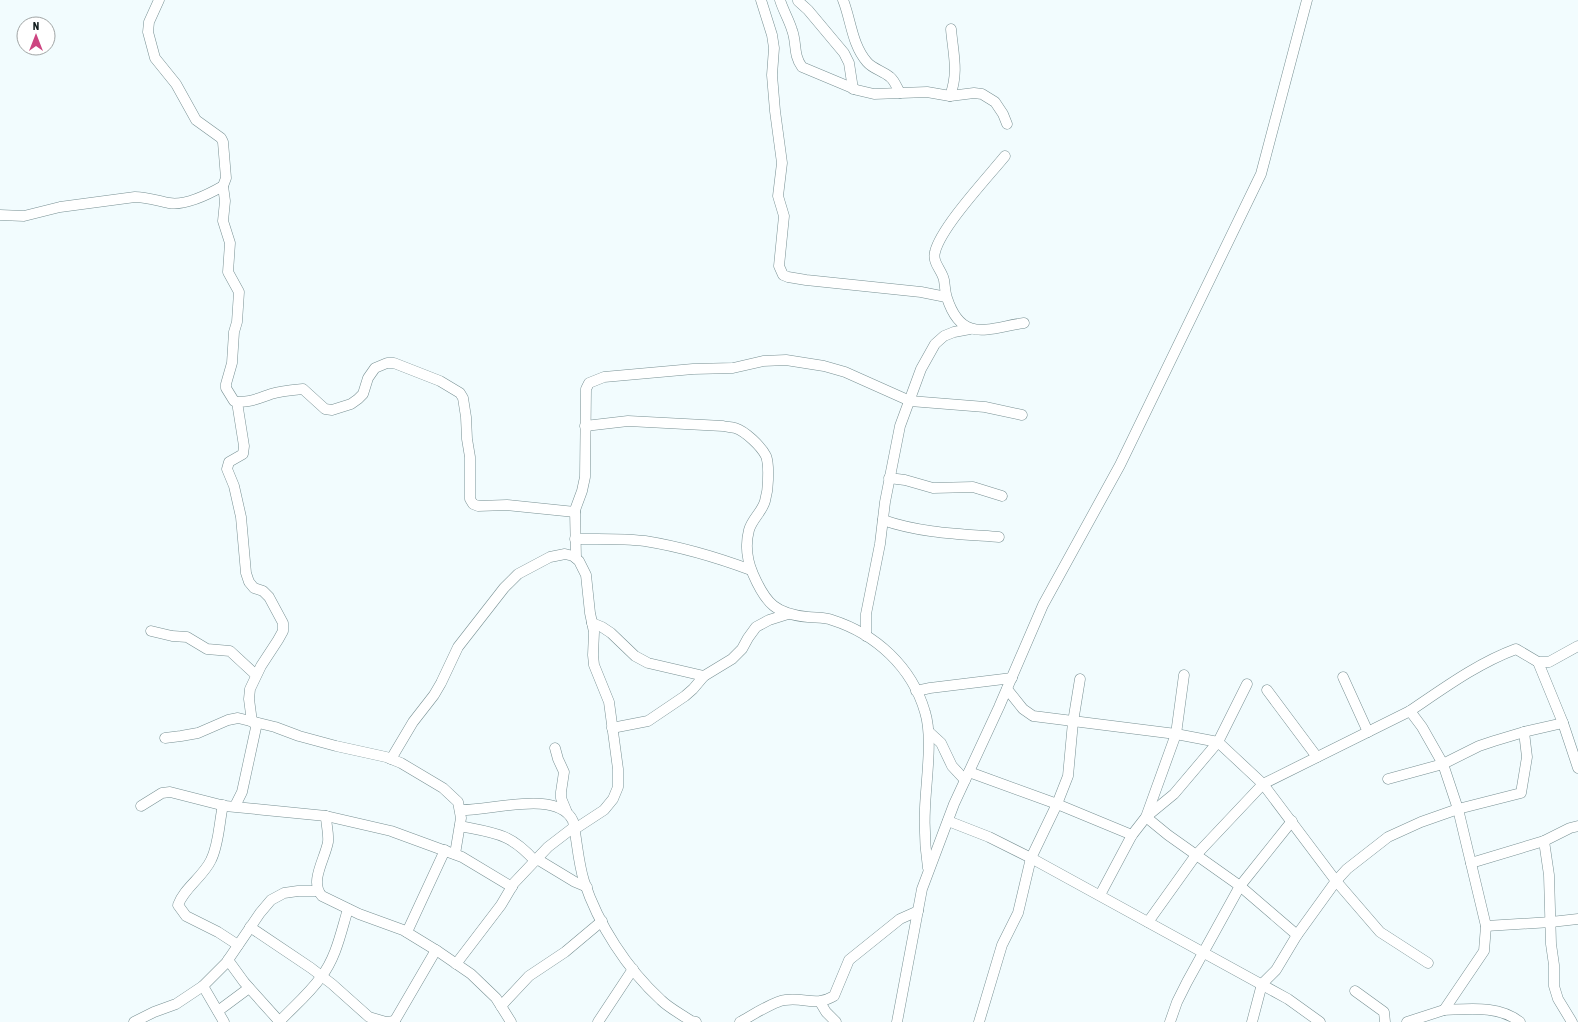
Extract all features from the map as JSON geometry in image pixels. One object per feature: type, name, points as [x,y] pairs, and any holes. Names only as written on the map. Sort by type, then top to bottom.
[{"type":"street","points":[[159,0],[149,22],[148,32],[153,52],[162,68],[181,91],[187,107],[196,120],[221,138],[223,142],[226,178],[224,186],[225,201],[223,221],[230,242],[228,272],[239,292],[232,364],[226,384],[234,401],[237,402],[244,446],[243,454],[229,462],[227,469],[234,486],[241,517],[246,573],[249,582],[254,588],[263,592],[269,597],[282,619],[284,626],[278,640],[256,675],[250,689],[249,699],[254,722],[242,792],[236,806]]},
{"type":"street","points":[[761,0],[772,35],[774,48],[772,75],[774,111],[782,163],[778,196],[784,216],[779,266],[783,275],[806,280],[921,292],[946,297]]},
{"type":"street","points":[[853,89],[849,63],[844,53],[808,10],[798,0],[781,4],[792,30],[795,53],[798,62],[802,67],[853,89],[874,94],[927,92],[950,96],[974,93],[982,94],[994,102],[1003,114],[1007,124]]},
{"type":"street","points":[[844,0],[853,34],[867,62],[892,78],[900,93]]},
{"type":"street","points":[[896,1022],[922,889],[948,821],[1043,605],[1120,465],[1261,174],[1307,0]]},
{"type":"street","points":[[950,96],[955,82],[951,29]]},
{"type":"street","points":[[970,329],[956,318],[946,297],[944,280],[937,266],[935,251],[945,232],[955,218],[1005,156]]},
{"type":"street","points":[[0,215],[24,216],[60,207],[135,197],[144,197],[171,203],[183,202],[224,186]]},
{"type":"street","points":[[866,636],[866,614],[880,544],[889,478],[900,426],[921,369],[935,344],[944,336],[954,332],[970,329],[981,330],[1024,323]]},
{"type":"street","points":[[456,964],[512,887],[536,860],[548,847],[604,810],[613,799],[618,787],[618,769],[609,702],[594,665],[594,632],[588,601],[586,575],[576,558],[575,512],[585,477],[586,389],[589,383],[604,377],[693,369],[733,368],[763,361],[786,360],[824,366],[845,372],[910,401],[985,407],[1022,415]]},
{"type":"street","points":[[237,402],[260,399],[271,394],[303,389],[325,409],[332,410],[351,404],[358,399],[363,394],[368,378],[375,368],[387,363],[394,363],[440,381],[460,393],[463,398],[470,457],[470,499],[473,504],[478,506],[507,505],[575,512]]},
{"type":"street","points":[[585,426],[628,421],[704,425],[736,429],[754,441],[766,457],[768,476],[765,501],[749,530],[747,554],[751,570],[762,593],[769,602],[780,611],[788,614],[831,619],[876,641],[887,650],[904,669],[926,712],[928,732],[924,836],[929,870]]},
{"type":"street","points":[[889,478],[904,480],[933,488],[973,487],[1002,496]]},
{"type":"street","points":[[883,520],[903,527],[933,532],[999,537]]},
{"type":"street","points":[[575,539],[644,541],[693,551],[751,570]]},
{"type":"street","points":[[391,759],[413,722],[434,695],[458,647],[504,588],[518,574],[550,557],[565,554],[576,558]]},
{"type":"street","points":[[612,728],[648,721],[685,696],[704,676],[732,659],[742,649],[756,627],[769,620],[788,614]]},
{"type":"street","points":[[592,624],[602,627],[611,633],[635,656],[648,663],[704,676]]},
{"type":"street","points":[[151,631],[172,636],[187,637],[207,649],[230,651],[256,675]]},
{"type":"street","points":[[1148,922],[1196,855],[1263,784],[1410,710],[1490,660],[1516,649],[1538,662],[1549,662],[1578,646]]},
{"type":"street","points":[[1538,662],[1563,723],[1578,768]]},
{"type":"street","points":[[1146,817],[1176,734],[1184,675]]},
{"type":"street","points":[[1343,677],[1368,732]]},
{"type":"street","points":[[916,690],[1012,678]]},
{"type":"street","points":[[979,1022],[1002,946],[1018,912],[1031,858],[1058,804],[1068,776],[1073,722],[1080,679]]},
{"type":"street","points":[[1100,896],[1132,835],[1146,817],[1174,794],[1218,742],[1247,684]]},
{"type":"street","points":[[1007,689],[1023,709],[1033,716],[1176,734],[1218,742],[1263,784],[1336,881],[1380,932],[1428,963]]},
{"type":"street","points":[[1267,690],[1317,757]]},
{"type":"street","points":[[1410,710],[1422,726],[1443,764],[1458,809],[1486,926],[1484,951],[1444,1010]]},
{"type":"street","points":[[165,738],[198,732],[228,720],[238,718],[328,744],[391,759],[401,763],[443,788],[458,802],[460,810],[460,826],[450,852],[407,932]]},
{"type":"street","points":[[1388,779],[1443,764],[1479,746],[1524,732],[1563,723]]},
{"type":"street","points":[[928,732],[942,743],[952,766],[967,776],[1058,804],[1132,835]]},
{"type":"street","points":[[1252,1022],[1262,984],[1276,970],[1298,935],[1336,881],[1347,870],[1388,837],[1421,822],[1458,809],[1521,793],[1527,757],[1524,732]]},
{"type":"street","points":[[555,748],[564,772],[561,798],[566,810],[570,814],[575,828],[581,866],[595,908],[613,941],[642,982],[662,1001],[691,1021],[696,1022]]},
{"type":"street","points":[[141,806],[162,793],[170,792],[223,805],[326,816],[391,831],[450,852],[485,870],[512,887]]},
{"type":"street","points":[[460,810],[474,811],[540,803],[555,805],[566,810]]},
{"type":"street","points":[[223,805],[212,859],[204,872],[180,899],[178,906],[186,916],[218,932],[238,945]]},
{"type":"street","points":[[326,816],[328,841],[316,882],[318,891],[322,896],[348,909],[407,932],[436,950],[471,974],[496,998],[501,1006],[506,1021]]},
{"type":"street","points":[[1146,817],[1240,886],[1298,935]]},
{"type":"street","points":[[948,821],[990,837],[1031,858],[1262,984],[1288,999],[1320,1022]]},
{"type":"street","points":[[1170,1022],[1177,1002],[1240,886],[1292,821]]},
{"type":"street","points":[[460,826],[506,837],[525,849],[536,860],[587,887]]},
{"type":"street","points":[[1471,863],[1544,841],[1570,828],[1578,826]]},
{"type":"street","points":[[1544,841],[1549,875],[1554,986],[1558,999],[1572,1021]]},
{"type":"street","points":[[134,1022],[154,1012],[176,1004],[203,986],[228,960],[260,913],[271,900],[284,893],[318,891]]},
{"type":"street","points":[[228,960],[249,988],[279,1022],[305,996],[322,976],[338,945],[348,909]]},
{"type":"street","points":[[740,1022],[783,1000],[798,999],[820,1002],[834,996],[841,983],[846,965],[854,956],[900,919],[918,911]]},
{"type":"street","points":[[1486,926],[1578,919]]},
{"type":"street","points":[[501,1006],[529,976],[565,952],[602,921]]},
{"type":"street","points":[[250,928],[322,976],[369,1017],[386,1022],[397,1021],[436,950]]},
{"type":"street","points":[[598,1022],[633,969]]},
{"type":"street","points":[[203,986],[224,1022]]},
{"type":"street","points":[[218,1011],[249,988]]},
{"type":"street","points":[[1355,991],[1384,1012],[1385,1022]]},
{"type":"street","points":[[820,1002],[826,1012],[836,1022]]},
{"type":"street","points":[[1407,1022],[1444,1010],[1482,1009],[1499,1011],[1520,1022]]}]
